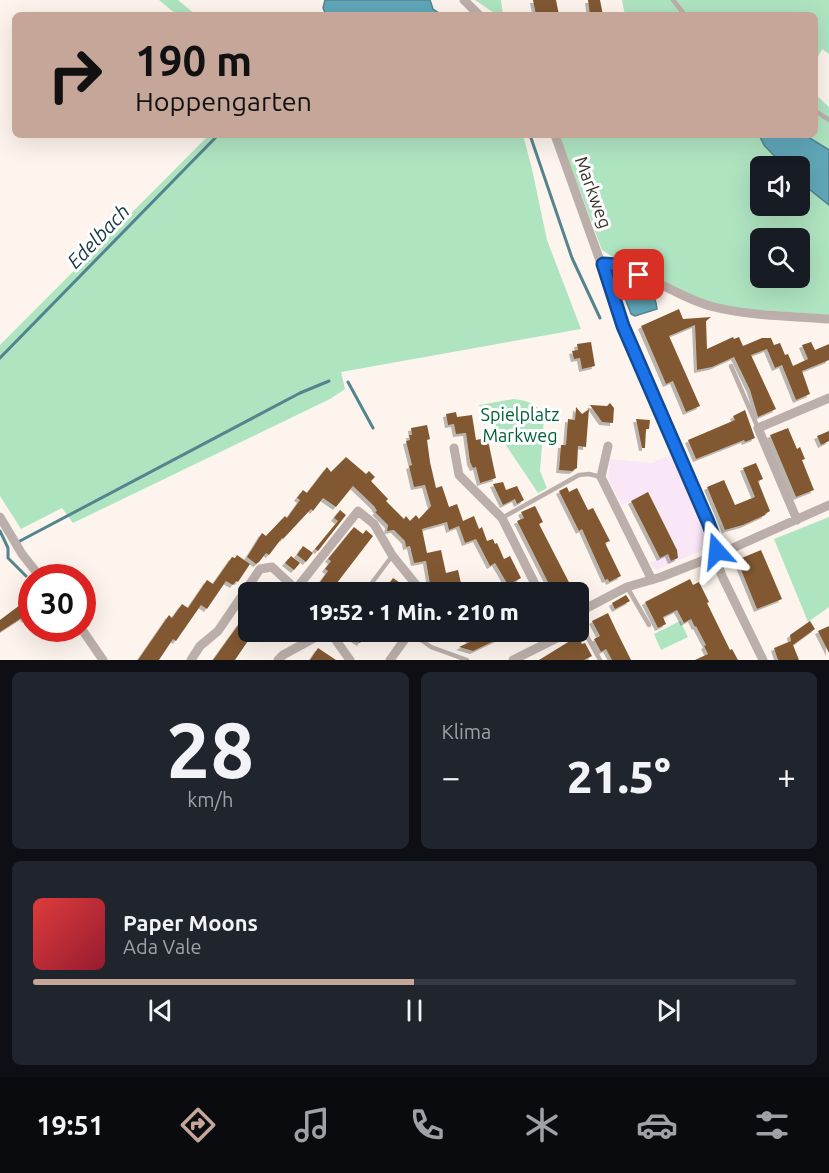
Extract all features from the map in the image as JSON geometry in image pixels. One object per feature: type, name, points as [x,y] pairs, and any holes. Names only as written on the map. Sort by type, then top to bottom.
[{"type":"street","points":[[464,0],[476,12]]},
{"type":"street","name":"Markweg","points":[[556,138],[603,264],[623,326],[716,544],[722,576],[763,660]]},
{"type":"street","points":[[603,264],[619,265],[679,295],[709,306],[743,312],[829,320]]},
{"type":"street","points":[[796,520],[758,428],[829,398]]},
{"type":"street","points":[[608,446],[601,477],[652,580]]},
{"type":"street","points":[[454,448],[459,475],[502,518],[534,582]]},
{"type":"street","points":[[589,607],[627,587],[717,555],[829,505]]},
{"type":"street","points":[[304,582],[358,511],[374,524],[392,555],[414,582]]},
{"type":"street","points":[[0,517],[30,564]]},
{"type":"street","points":[[251,582],[260,569],[272,567],[288,582]]},
{"type":"street","points":[[191,660],[200,646],[218,632],[238,602]]},
{"type":"street","points":[[91,642],[103,660]]},
{"type":"street","points":[[278,660],[283,654],[310,642]]},
{"type":"street","points":[[337,642],[350,660]]},
{"type":"street","points":[[390,660],[403,642]]},
{"type":"street","points":[[513,660],[549,642]]},
{"type":"lane","points":[[673,0],[683,12]]},
{"type":"lane","points":[[731,366],[758,428]]},
{"type":"lane","points":[[502,518],[579,475],[589,474],[601,477]]},
{"type":"lane","points":[[372,582],[392,555]]},
{"type":"lane","points":[[627,587],[649,625]]},
{"type":"lane","points":[[589,640],[600,660]]},
{"type":"lane","points":[[425,642],[467,660]]},
{"type":"shaded area","points":[[672,454],[712,546],[656,570],[650,563],[660,558],[631,501],[622,505],[608,479],[610,459],[652,463]]},
{"type":"green space","points":[[159,0],[178,0],[192,12],[173,12]]},
{"type":"green space","points":[[475,0],[501,0],[503,12],[493,12]]},
{"type":"green space","points":[[622,0],[829,0],[829,54],[822,49],[818,57],[818,12],[624,12]]},
{"type":"green space","points":[[818,97],[829,107],[829,315],[743,309],[711,303],[681,292],[620,262],[602,250],[560,138],[818,138]]},
{"type":"green space","points":[[206,138],[524,138],[547,240],[581,329],[341,372],[345,389],[330,399],[73,523],[62,508],[21,529],[0,496],[0,345]]},
{"type":"green space","name":"Spielplatz Markweg","points":[[513,399],[532,404],[539,409],[544,418],[540,471],[547,488],[538,493],[479,405]]},
{"type":"green space","points":[[829,517],[829,607],[808,622],[774,539]]},
{"type":"green space","points":[[680,621],[688,637],[661,650],[654,634]]},
{"type":"water","points":[[325,0],[430,0],[433,9],[438,12],[325,12],[323,8]]},
{"type":"water","points":[[760,138],[810,138],[829,150],[829,205],[810,190],[810,156],[774,156]]},
{"type":"water","points":[[619,273],[649,290],[656,301],[657,309],[635,316],[631,314],[616,274]]},
{"type":"building","points":[[533,0],[556,0],[558,12],[535,12]]},
{"type":"building","points":[[588,0],[600,0],[602,12],[590,12]]},
{"type":"building","points":[[679,309],[683,319],[711,317],[706,321],[707,349],[733,337],[734,339],[739,337],[743,346],[762,338],[771,338],[774,345],[780,343],[793,366],[808,359],[802,345],[811,342],[815,350],[829,344],[829,360],[802,371],[810,394],[796,400],[782,365],[775,368],[767,349],[751,355],[776,409],[758,417],[750,390],[734,357],[712,367],[697,370],[695,325],[669,336],[700,406],[686,412],[673,381],[666,384],[641,326]]},
{"type":"building","points":[[591,342],[595,366],[582,369],[580,358],[574,359],[572,351],[578,350],[577,344]]},
{"type":"building","points":[[610,403],[614,408],[613,423],[602,422],[590,405],[607,406]]},
{"type":"building","points":[[576,407],[582,414],[589,409],[586,447],[578,446],[577,468],[572,471],[559,470],[561,445],[566,445],[568,419],[575,420]]},
{"type":"building","points":[[745,410],[755,438],[745,442],[744,440],[696,459],[688,440],[735,420],[733,416]]},
{"type":"building","points":[[456,412],[457,417],[472,415],[476,440],[486,438],[496,478],[480,483],[476,467],[473,468],[470,462],[466,433],[456,434],[454,424],[448,425],[446,414]]},
{"type":"building","points":[[636,419],[650,420],[649,429],[646,429],[645,448],[642,448]]},
{"type":"building","points":[[427,425],[430,439],[427,440],[430,462],[436,488],[442,486],[449,507],[457,504],[463,521],[474,516],[479,529],[482,527],[487,541],[493,539],[495,544],[497,543],[504,559],[510,556],[521,578],[514,582],[506,582],[495,563],[490,566],[476,539],[465,543],[459,526],[449,530],[447,522],[422,529],[427,553],[441,550],[446,573],[458,570],[461,582],[430,582],[426,561],[414,563],[410,546],[406,547],[405,541],[394,530],[387,531],[388,525],[375,512],[377,511],[374,506],[353,486],[336,507],[323,498],[313,511],[311,509],[282,538],[269,555],[266,553],[259,562],[256,564],[247,557],[262,533],[266,536],[285,516],[287,518],[300,500],[297,498],[303,490],[307,493],[327,467],[331,472],[346,457],[366,474],[369,471],[375,477],[371,481],[404,519],[406,516],[410,521],[416,515],[419,519],[431,506],[425,485],[414,487],[406,441],[410,440],[409,435],[412,435],[411,428]]},
{"type":"building","points":[[788,428],[797,449],[800,447],[805,459],[802,460],[814,490],[796,497],[770,435]]},
{"type":"building","points":[[829,431],[829,441],[821,445],[817,436]]},
{"type":"building","points":[[756,463],[763,479],[758,481],[770,511],[743,525],[725,530],[707,487],[724,480],[735,505],[755,497],[743,468]]},
{"type":"building","points":[[503,482],[506,490],[517,486],[524,500],[517,504],[515,499],[503,505],[493,484]]},
{"type":"building","points":[[567,487],[569,492],[577,488],[588,510],[593,508],[610,541],[605,543],[621,576],[609,582],[608,579],[605,580],[582,529],[579,531],[559,491]]},
{"type":"building","points":[[648,492],[677,550],[678,558],[671,561],[668,554],[660,558],[631,501]]},
{"type":"building","points":[[535,506],[543,522],[539,524],[569,582],[548,582],[517,521],[524,518],[521,512]]},
{"type":"building","points":[[340,510],[346,515],[318,551],[315,549],[338,521],[334,518]]},
{"type":"building","points":[[354,527],[363,534],[366,530],[373,536],[338,582],[320,582],[328,571],[325,569],[331,561],[328,559]]},
{"type":"building","points":[[303,546],[313,553],[306,562],[297,555]]},
{"type":"building","points":[[761,550],[782,599],[757,609],[737,560]]},
{"type":"building","points":[[237,555],[250,564],[238,582],[236,581],[233,585],[226,581],[207,609],[201,605],[176,641],[173,639],[159,660],[138,660],[169,615],[172,618],[182,604],[188,608],[207,580],[213,584],[232,557],[235,558]]},
{"type":"building","points":[[291,556],[300,563],[294,570],[285,563]]},
{"type":"building","points":[[690,579],[693,585],[699,582],[730,650],[732,649],[738,660],[695,660],[708,654],[704,646],[706,645],[691,619],[684,623],[677,610],[663,617],[666,624],[658,628],[645,602]]},
{"type":"building","points":[[626,595],[630,601],[615,609],[612,603]]},
{"type":"building","points":[[18,606],[18,620],[0,632],[0,620]]},
{"type":"building","points":[[608,613],[631,660],[612,660],[606,649],[601,652],[594,639],[600,636],[592,621]]},
{"type":"building","points":[[810,621],[815,629],[793,645],[799,660],[778,660],[774,648],[791,641],[790,635]]},
{"type":"building","points":[[238,625],[238,642],[247,642],[235,660],[213,660]]},
{"type":"building","points":[[829,626],[829,653],[818,631]]},
{"type":"building","points":[[470,642],[492,642],[473,651],[459,647]]},
{"type":"building","points":[[568,642],[585,643],[592,656],[584,660],[539,660]]},
{"type":"building","points":[[318,648],[336,660],[310,660]]},
{"type":"waterway","name":"Edelbach","points":[[0,358],[215,138]]},
{"type":"waterway","points":[[531,138],[572,258],[600,318]]},
{"type":"waterway","points":[[18,542],[300,393],[329,381]]},
{"type":"waterway","points":[[348,382],[373,428]]},
{"type":"waterway","points":[[0,531],[8,548],[8,558],[18,568]]},
{"type":"route","points":[[639,275],[619,265],[603,264],[623,326],[708,522],[717,551]]}]
